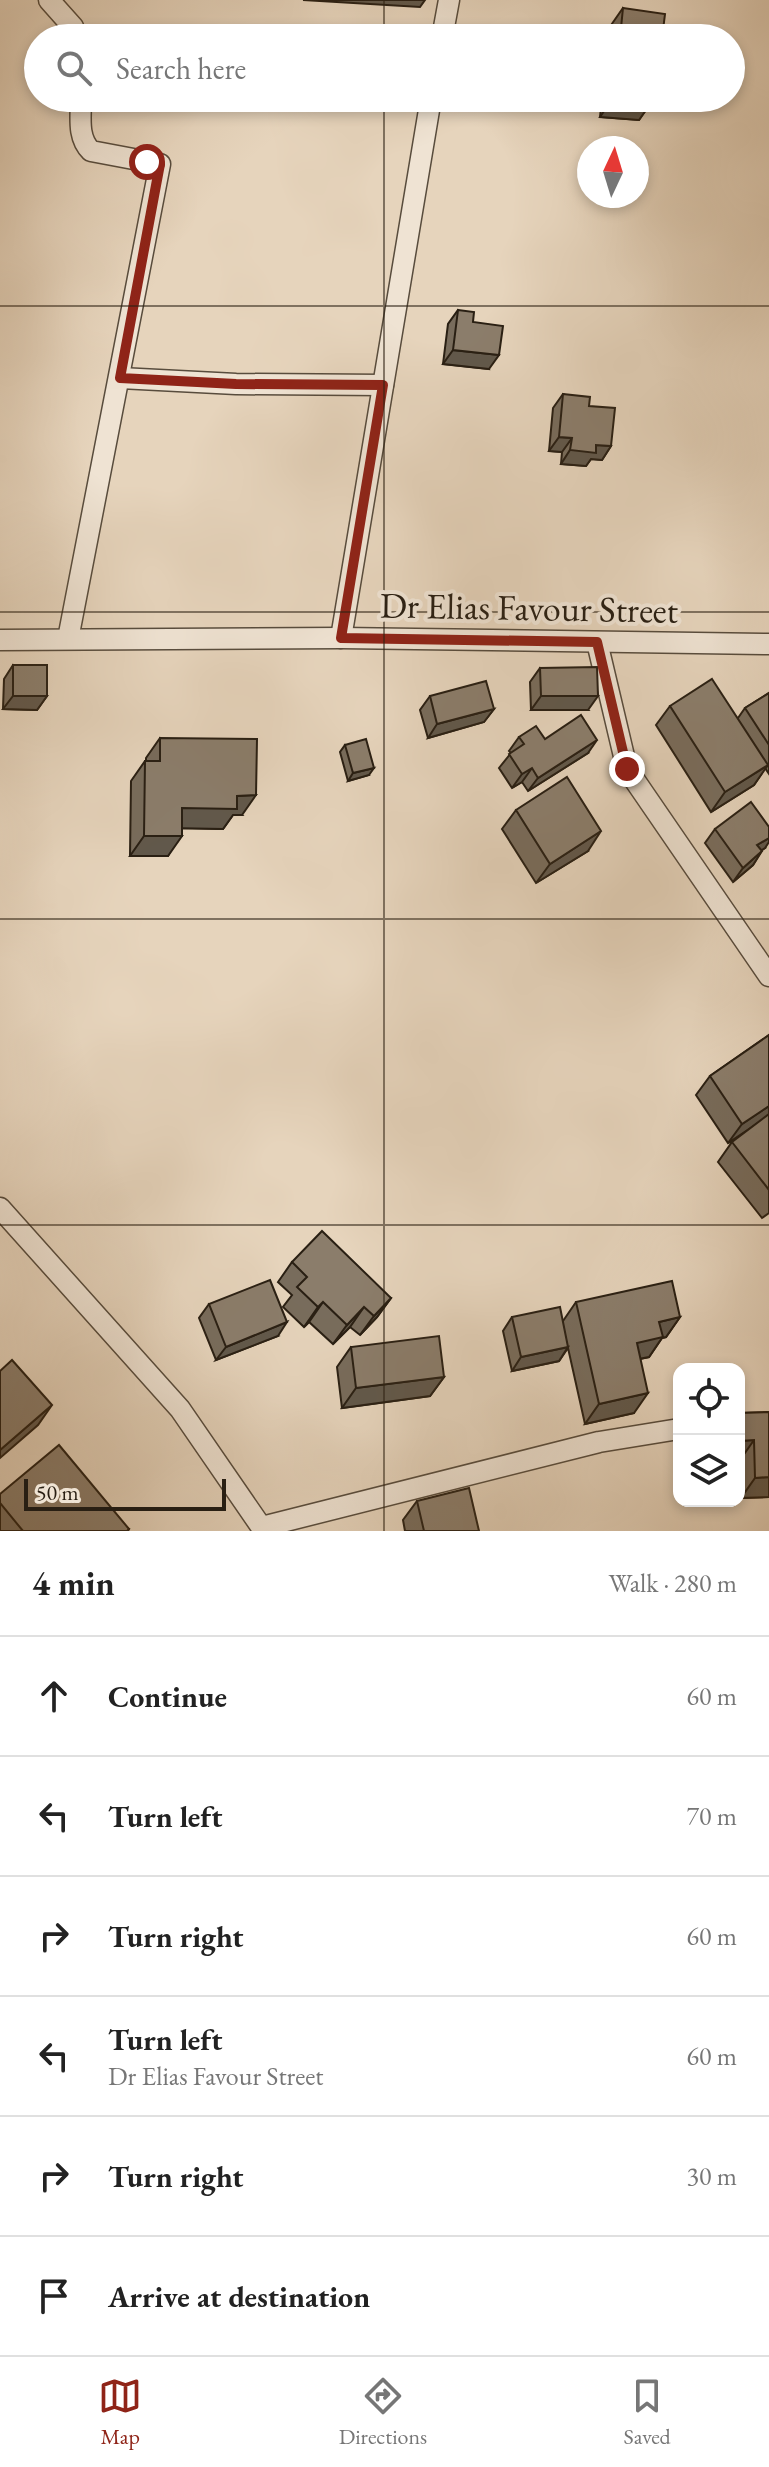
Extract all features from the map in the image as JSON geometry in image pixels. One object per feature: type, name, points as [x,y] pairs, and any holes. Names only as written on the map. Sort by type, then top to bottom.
[{"type":"street","points":[[49,0],[70,24]]},
{"type":"street","points":[[445,24],[449,0]]},
{"type":"street","points":[[68,639],[160,164],[91,151],[84,144],[80,132],[81,112]]},
{"type":"street","points":[[341,638],[429,112]]},
{"type":"street","points":[[120,378],[236,384],[383,385]]},
{"type":"street","name":"Dr Elias Favour Street","points":[[0,640],[341,638],[769,644]]},
{"type":"street","points":[[597,642],[627,769],[769,976]]},
{"type":"street","points":[[0,1208],[180,1409],[263,1529],[599,1442],[673,1430]]},
{"type":"building","points":[[623,8],[665,14],[664,24],[621,24]]},
{"type":"building","points":[[458,310],[474,312],[473,322],[503,326],[499,355],[453,350]]},
{"type":"building","points":[[563,394],[590,397],[589,406],[615,408],[611,446],[596,445],[596,453],[570,450],[572,438],[559,437]]},
{"type":"building","points":[[13,665],[47,665],[47,696],[13,696]]},
{"type":"building","points":[[597,667],[598,696],[541,696],[540,668]]},
{"type":"building","points":[[712,679],[768,765],[725,792],[670,706]]},
{"type":"building","points":[[486,681],[494,709],[437,724],[430,696]]},
{"type":"building","points":[[769,693],[769,745],[745,708]]},
{"type":"building","points":[[581,715],[597,740],[538,778],[532,768],[522,774],[509,754],[524,744],[519,737],[536,726],[545,739]]},
{"type":"building","points":[[160,738],[257,739],[256,795],[237,796],[237,809],[182,808],[182,836],[144,836],[145,761],[160,761]]},
{"type":"building","points":[[366,739],[374,768],[353,773],[345,745]]},
{"type":"building","points":[[567,777],[601,831],[550,864],[516,810]]},
{"type":"building","points":[[751,802],[769,827],[769,838],[757,845],[762,851],[743,868],[715,829]]},
{"type":"building","points":[[769,1035],[769,1106],[742,1124],[710,1076]]},
{"type":"building","points":[[769,1114],[769,1190],[732,1142]]},
{"type":"building","points":[[322,1231],[391,1298],[374,1316],[364,1307],[347,1325],[323,1302],[318,1307],[297,1287],[307,1277],[292,1262]]},
{"type":"building","points":[[270,1280],[287,1322],[226,1347],[209,1304]]},
{"type":"building","points":[[672,1281],[680,1317],[659,1322],[663,1337],[637,1343],[648,1393],[599,1404],[576,1302]]},
{"type":"building","points":[[560,1307],[568,1347],[521,1357],[512,1317]]},
{"type":"building","points":[[439,1336],[444,1377],[356,1388],[351,1347]]},
{"type":"building","points":[[12,1360],[52,1405],[0,1450],[0,1371]]},
{"type":"building","points":[[769,1412],[769,1477],[755,1478],[754,1440],[745,1441],[745,1413]]},
{"type":"building","points":[[59,1445],[129,1529],[127,1531],[23,1531],[0,1503],[0,1494]]},
{"type":"building","points":[[469,1488],[479,1531],[424,1531],[417,1501]]},
{"type":"route","points":[[147,162],[160,164],[120,378],[236,384],[383,385],[341,638],[597,642],[627,769]]}]
